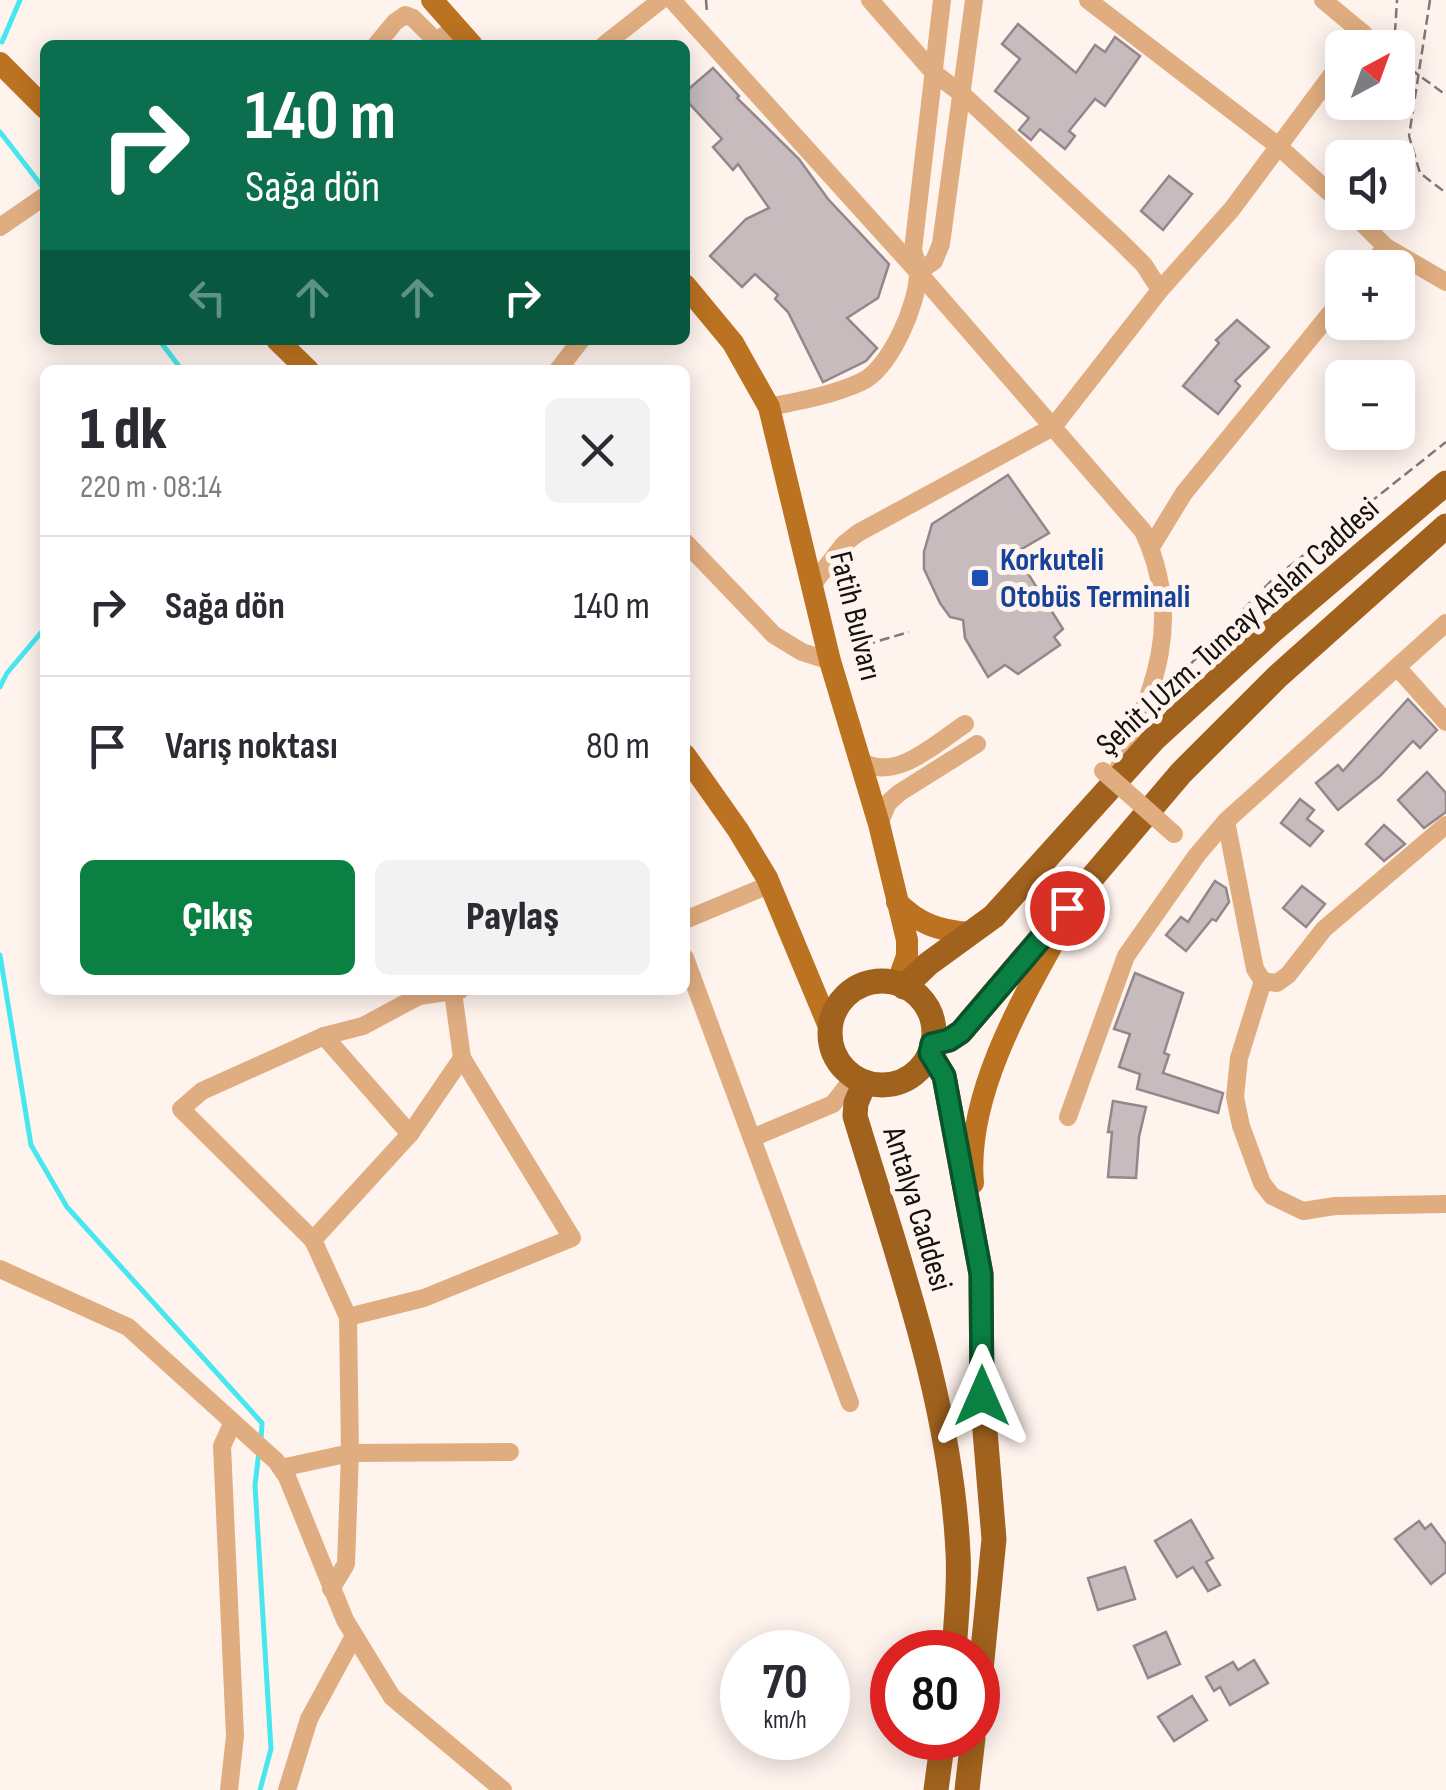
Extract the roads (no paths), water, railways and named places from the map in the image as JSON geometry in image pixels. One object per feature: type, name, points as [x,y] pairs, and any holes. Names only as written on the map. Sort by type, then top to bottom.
[{"type":"highway","name":"Şehit J.Uzm. Tuncay Arslan Caddesi","points":[[901,986],[994,916],[1106,780],[1446,483]]},
{"type":"highway","name":"Şehit J.Uzm. Tuncay Arslan Caddesi","points":[[931,1049],[961,1032],[1181,773],[1277,677],[1446,526]]},
{"type":"highway","points":[[880,982],[901,986],[918,997],[928,1011],[933,1028],[931,1049],[921,1068],[907,1079],[882,1085],[859,1080],[838,1062],[832,1046],[830,1029],[838,1006],[856,988],[880,982]]},
{"type":"highway","name":"Antalya Caddesi","points":[[931,1049],[944,1076],[980,1271],[982,1396],[994,1539],[985,1630]]},
{"type":"highway","name":"Antalya Caddesi","points":[[859,1080],[856,1116],[926,1352],[941,1425],[959,1555],[955,1630]]},
{"type":"highway","points":[[936,1790],[940,1760]]},
{"type":"highway","points":[[967,1790],[970,1760]]},
{"type":"main road","points":[[432,0],[464,36]]},
{"type":"main road","points":[[0,63],[40,103]]},
{"type":"main road","name":"Fatih Bulvarı","points":[[690,291],[733,343],[769,407],[813,584],[841,655],[859,760],[907,940],[901,986]]},
{"type":"main road","points":[[283,345],[303,365]]},
{"type":"main road","points":[[690,762],[738,830],[769,885],[830,1029]]},
{"type":"main road","points":[[980,1271],[971,1158],[989,1077],[1039,968],[1085,886]]},
{"type":"main road","points":[[897,902],[911,916],[930,926],[970,933]]},
{"type":"street","points":[[610,40],[662,0]]},
{"type":"street","points":[[672,0],[918,272],[1143,530],[1156,559],[1164,630],[1160,664],[1106,780],[1174,834]]},
{"type":"street","points":[[870,0],[934,72],[1120,241],[1144,265],[1160,290]]},
{"type":"street","points":[[769,407],[811,399],[865,381],[890,354],[914,300],[918,272],[913,250],[942,0]]},
{"type":"street","points":[[918,272],[934,261],[941,244],[974,0]]},
{"type":"street","points":[[1088,0],[1278,145],[1325,188]]},
{"type":"street","points":[[1323,0],[1359,30]]},
{"type":"street","points":[[380,40],[405,15],[413,18],[430,40]]},
{"type":"street","points":[[813,584],[844,544],[858,533],[1053,427],[1160,290],[1232,210],[1325,83]]},
{"type":"street","points":[[0,226],[40,200]]},
{"type":"street","points":[[1370,230],[1386,246],[1446,282]]},
{"type":"street","points":[[1383,250],[1386,246]]},
{"type":"street","points":[[1150,548],[1184,493],[1325,320]]},
{"type":"street","points":[[562,365],[577,345]]},
{"type":"street","points":[[690,547],[774,636],[802,652],[841,655]]},
{"type":"street","points":[[1068,1118],[1126,956],[1197,855],[1226,821],[1446,623]]},
{"type":"street","points":[[1397,668],[1446,722]]},
{"type":"street","points":[[859,760],[871,768],[898,766],[965,724]]},
{"type":"street","points":[[879,824],[888,803],[899,793],[977,744]]},
{"type":"street","points":[[1226,821],[1255,970],[1263,981],[1277,984],[1324,929],[1446,825]]},
{"type":"street","points":[[690,918],[769,885]]},
{"type":"street","points":[[690,971],[850,1402]]},
{"type":"street","points":[[1263,981],[1239,1058],[1235,1097],[1262,1183],[1272,1196],[1303,1212],[1335,1206],[1446,1204]]},
{"type":"street","points":[[331,1589],[346,1564],[350,1453],[348,1317],[313,1240],[181,1109],[202,1091],[324,1036],[364,1026],[414,995]]},
{"type":"street","points":[[348,1317],[424,1298],[572,1238],[462,1058],[456,995]]},
{"type":"street","points":[[324,1036],[410,1134]]},
{"type":"street","points":[[313,1240],[410,1134],[462,1058]]},
{"type":"street","points":[[752,1138],[833,1104],[859,1080]]},
{"type":"street","points":[[0,1269],[128,1327],[278,1465],[354,1636],[392,1697],[504,1790]]},
{"type":"street","points":[[229,1790],[235,1736],[222,1446],[235,1426]]},
{"type":"street","points":[[278,1465],[350,1453],[510,1452]]},
{"type":"street","points":[[287,1790],[309,1718],[354,1636]]},
{"type":"waterway","points":[[2,42],[20,0]]},
{"type":"waterway","points":[[0,132],[40,184]]},
{"type":"waterway","points":[[163,345],[178,365]]},
{"type":"waterway","points":[[0,687],[40,634]]},
{"type":"waterway","points":[[0,955],[31,1145],[67,1207],[262,1423],[261,1440]]},
{"type":"waterway","points":[[259,1451],[255,1485],[271,1749],[260,1790]]},
{"type":"place","name":"Korkuteli Otobüs Terminali","points":[[980,578]]}]
